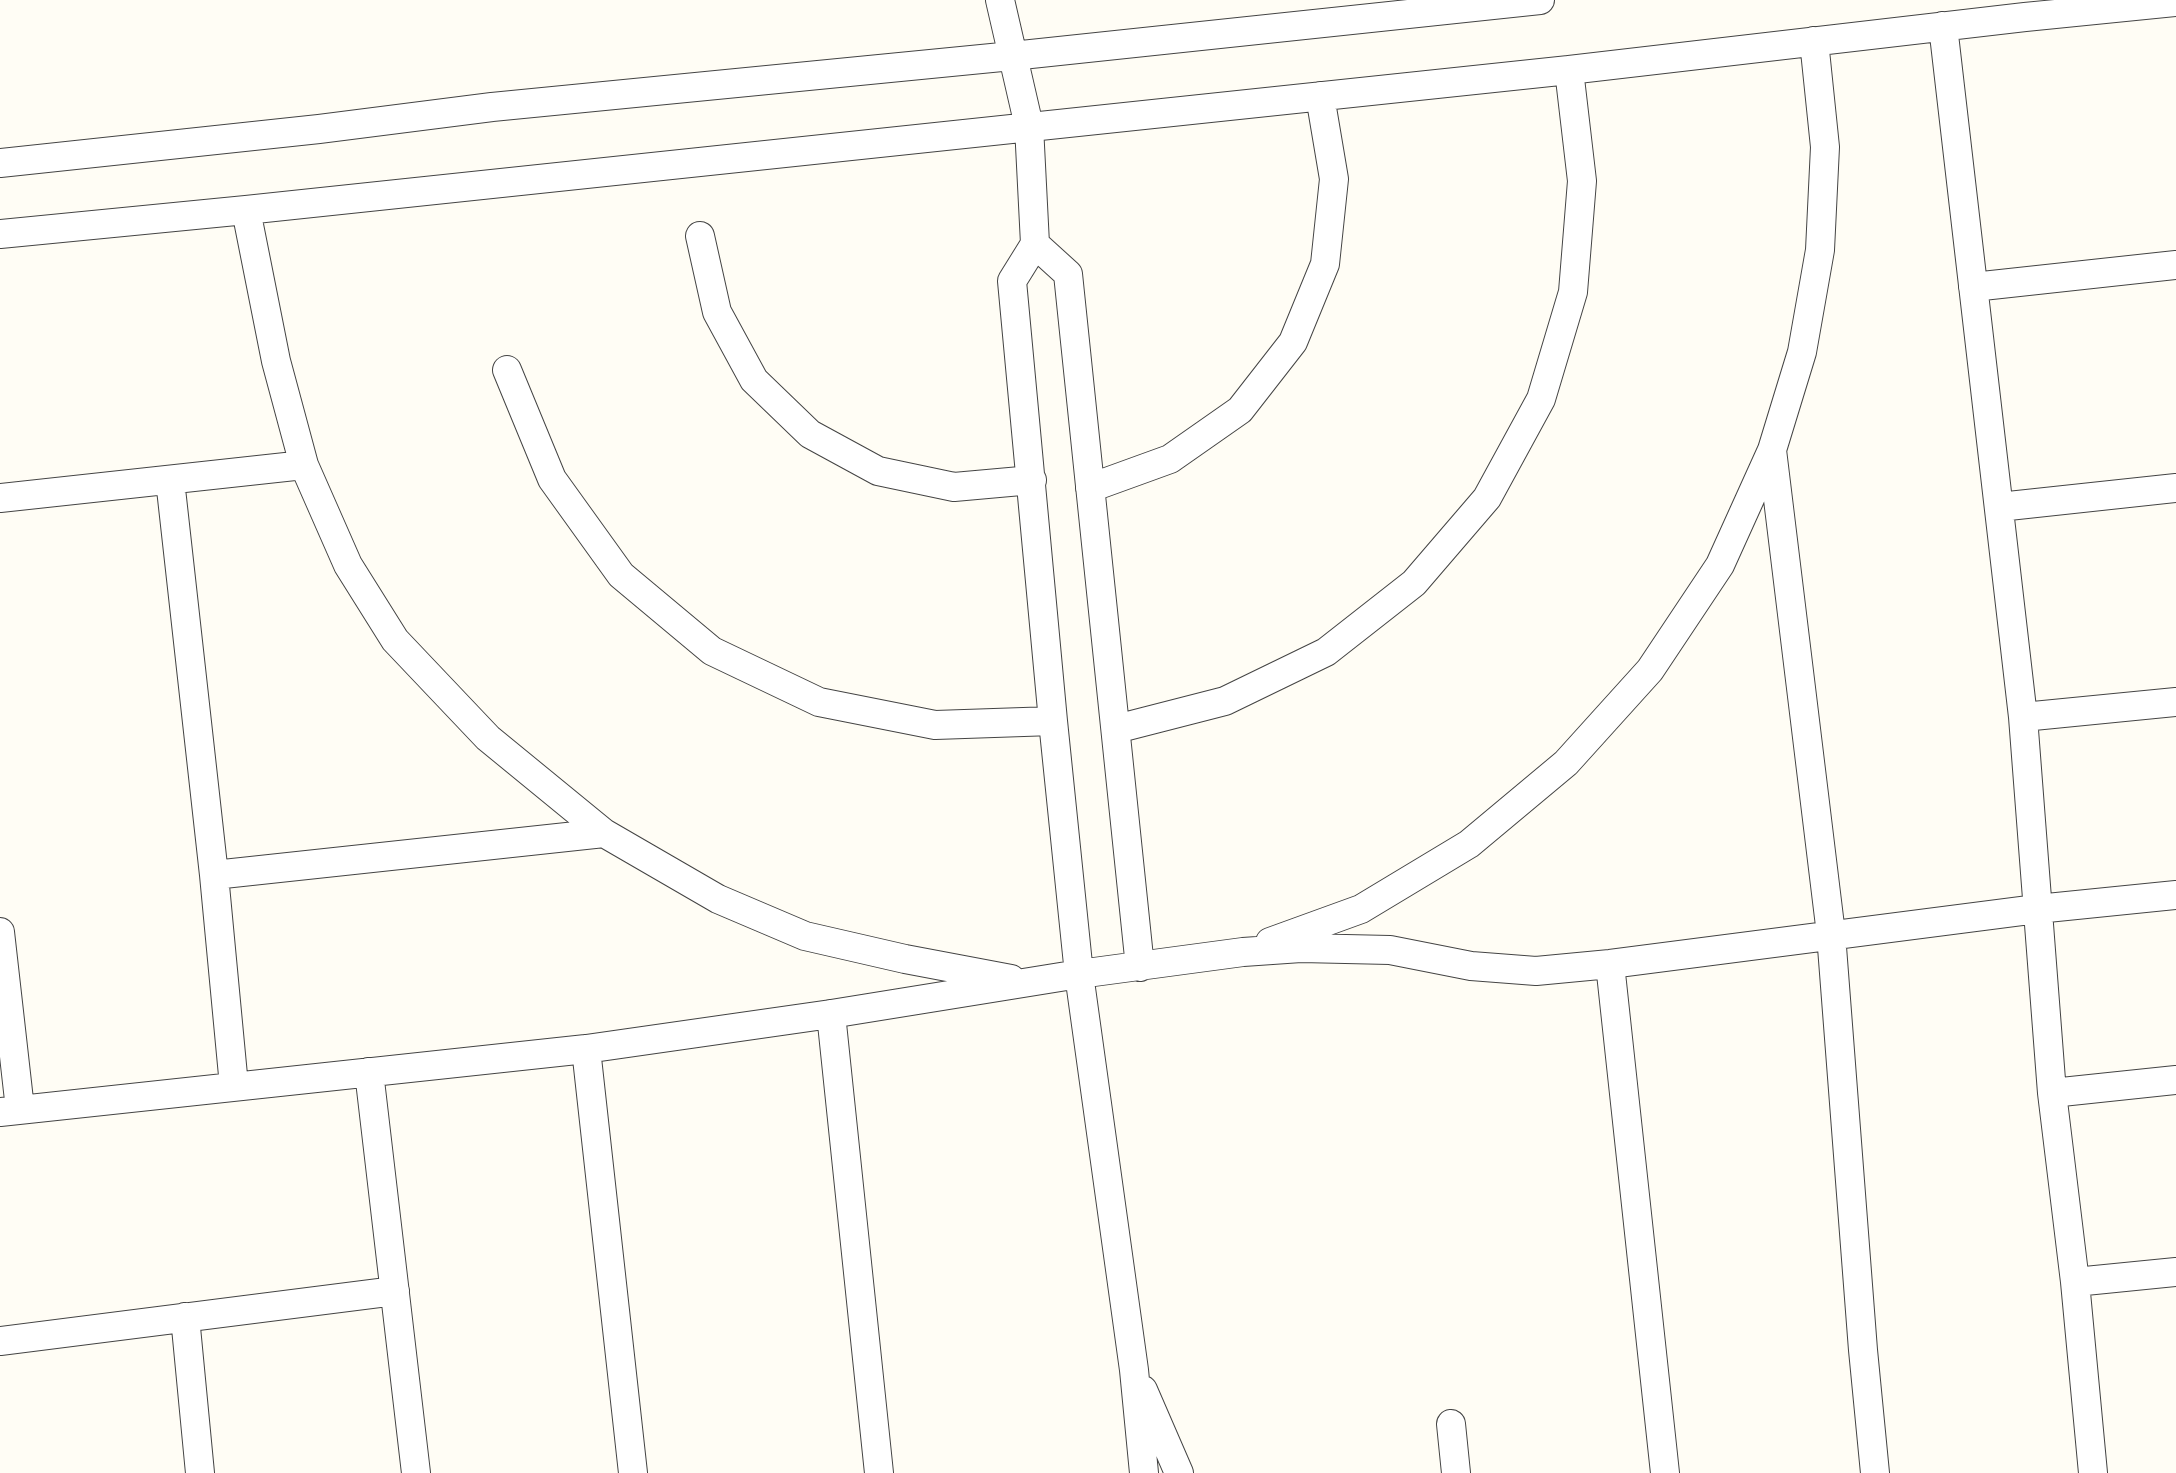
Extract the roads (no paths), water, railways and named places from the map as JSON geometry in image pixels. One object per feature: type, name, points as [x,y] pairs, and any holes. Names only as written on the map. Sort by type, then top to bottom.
[{"type":"street","points":[[1000,0],[1029,126],[1035,244],[1012,281],[1053,721],[1079,974],[1134,1370],[1144,1473]]},
{"type":"street","points":[[0,163],[319,129],[492,107],[1012,56],[1540,0]]},
{"type":"street","points":[[0,234],[246,210],[1569,70],[1943,26],[2176,2]]},
{"type":"street","points":[[1943,26],[2023,718],[2052,1093],[2075,1282],[2094,1473]]},
{"type":"street","points":[[1243,952],[1361,909],[1470,844],[1566,763],[1650,670],[1720,564],[1772,450],[1802,352],[1820,250],[1825,147],[1814,41]]},
{"type":"street","points":[[1116,729],[1225,701],[1326,652],[1414,583],[1487,498],[1541,399],[1573,292],[1582,181],[1569,70]]},
{"type":"street","points":[[1090,488],[1170,459],[1240,410],[1293,342],[1325,264],[1326,255],[1334,179],[1320,96]]},
{"type":"street","points":[[246,210],[276,361],[304,465],[348,565],[395,640],[488,738],[604,834],[718,899],[805,936],[905,960],[1030,983]]},
{"type":"street","points":[[700,236],[717,312],[754,380],[810,434],[878,471],[954,487],[1032,480]]},
{"type":"street","points":[[1035,244],[1068,274],[1140,966]]},
{"type":"street","points":[[1973,288],[2176,265]]},
{"type":"street","points":[[507,370],[552,479],[621,575],[712,650],[819,702],[935,725],[1053,721]]},
{"type":"street","points":[[1772,450],[1830,934],[1863,1350],[1875,1473]]},
{"type":"street","points":[[0,498],[304,465]]},
{"type":"street","points":[[170,480],[214,875],[234,1086]]},
{"type":"street","points":[[1999,507],[2176,488]]},
{"type":"street","points":[[2023,718],[2176,702]]},
{"type":"street","points":[[214,875],[604,834]]},
{"type":"street","points":[[0,932],[10,1111],[586,1049],[831,1014],[1079,974],[1243,952],[1301,948],[1390,950],[1472,966],[1536,971],[1610,964],[1830,934],[2176,894]]},
{"type":"street","points":[[1610,964],[1665,1473]]},
{"type":"street","points":[[831,1014],[878,1473]]},
{"type":"street","points":[[586,1049],[633,1473]]},
{"type":"street","points":[[369,1072],[416,1473]]},
{"type":"street","points":[[2052,1093],[2176,1080]]},
{"type":"street","points":[[2075,1282],[2176,1272]]},
{"type":"street","points":[[0,1341],[395,1291]]},
{"type":"street","points":[[185,1317],[200,1473]]},
{"type":"street","points":[[1134,1370],[1179,1473]]},
{"type":"street","points":[[1451,1424],[1456,1473]]}]
